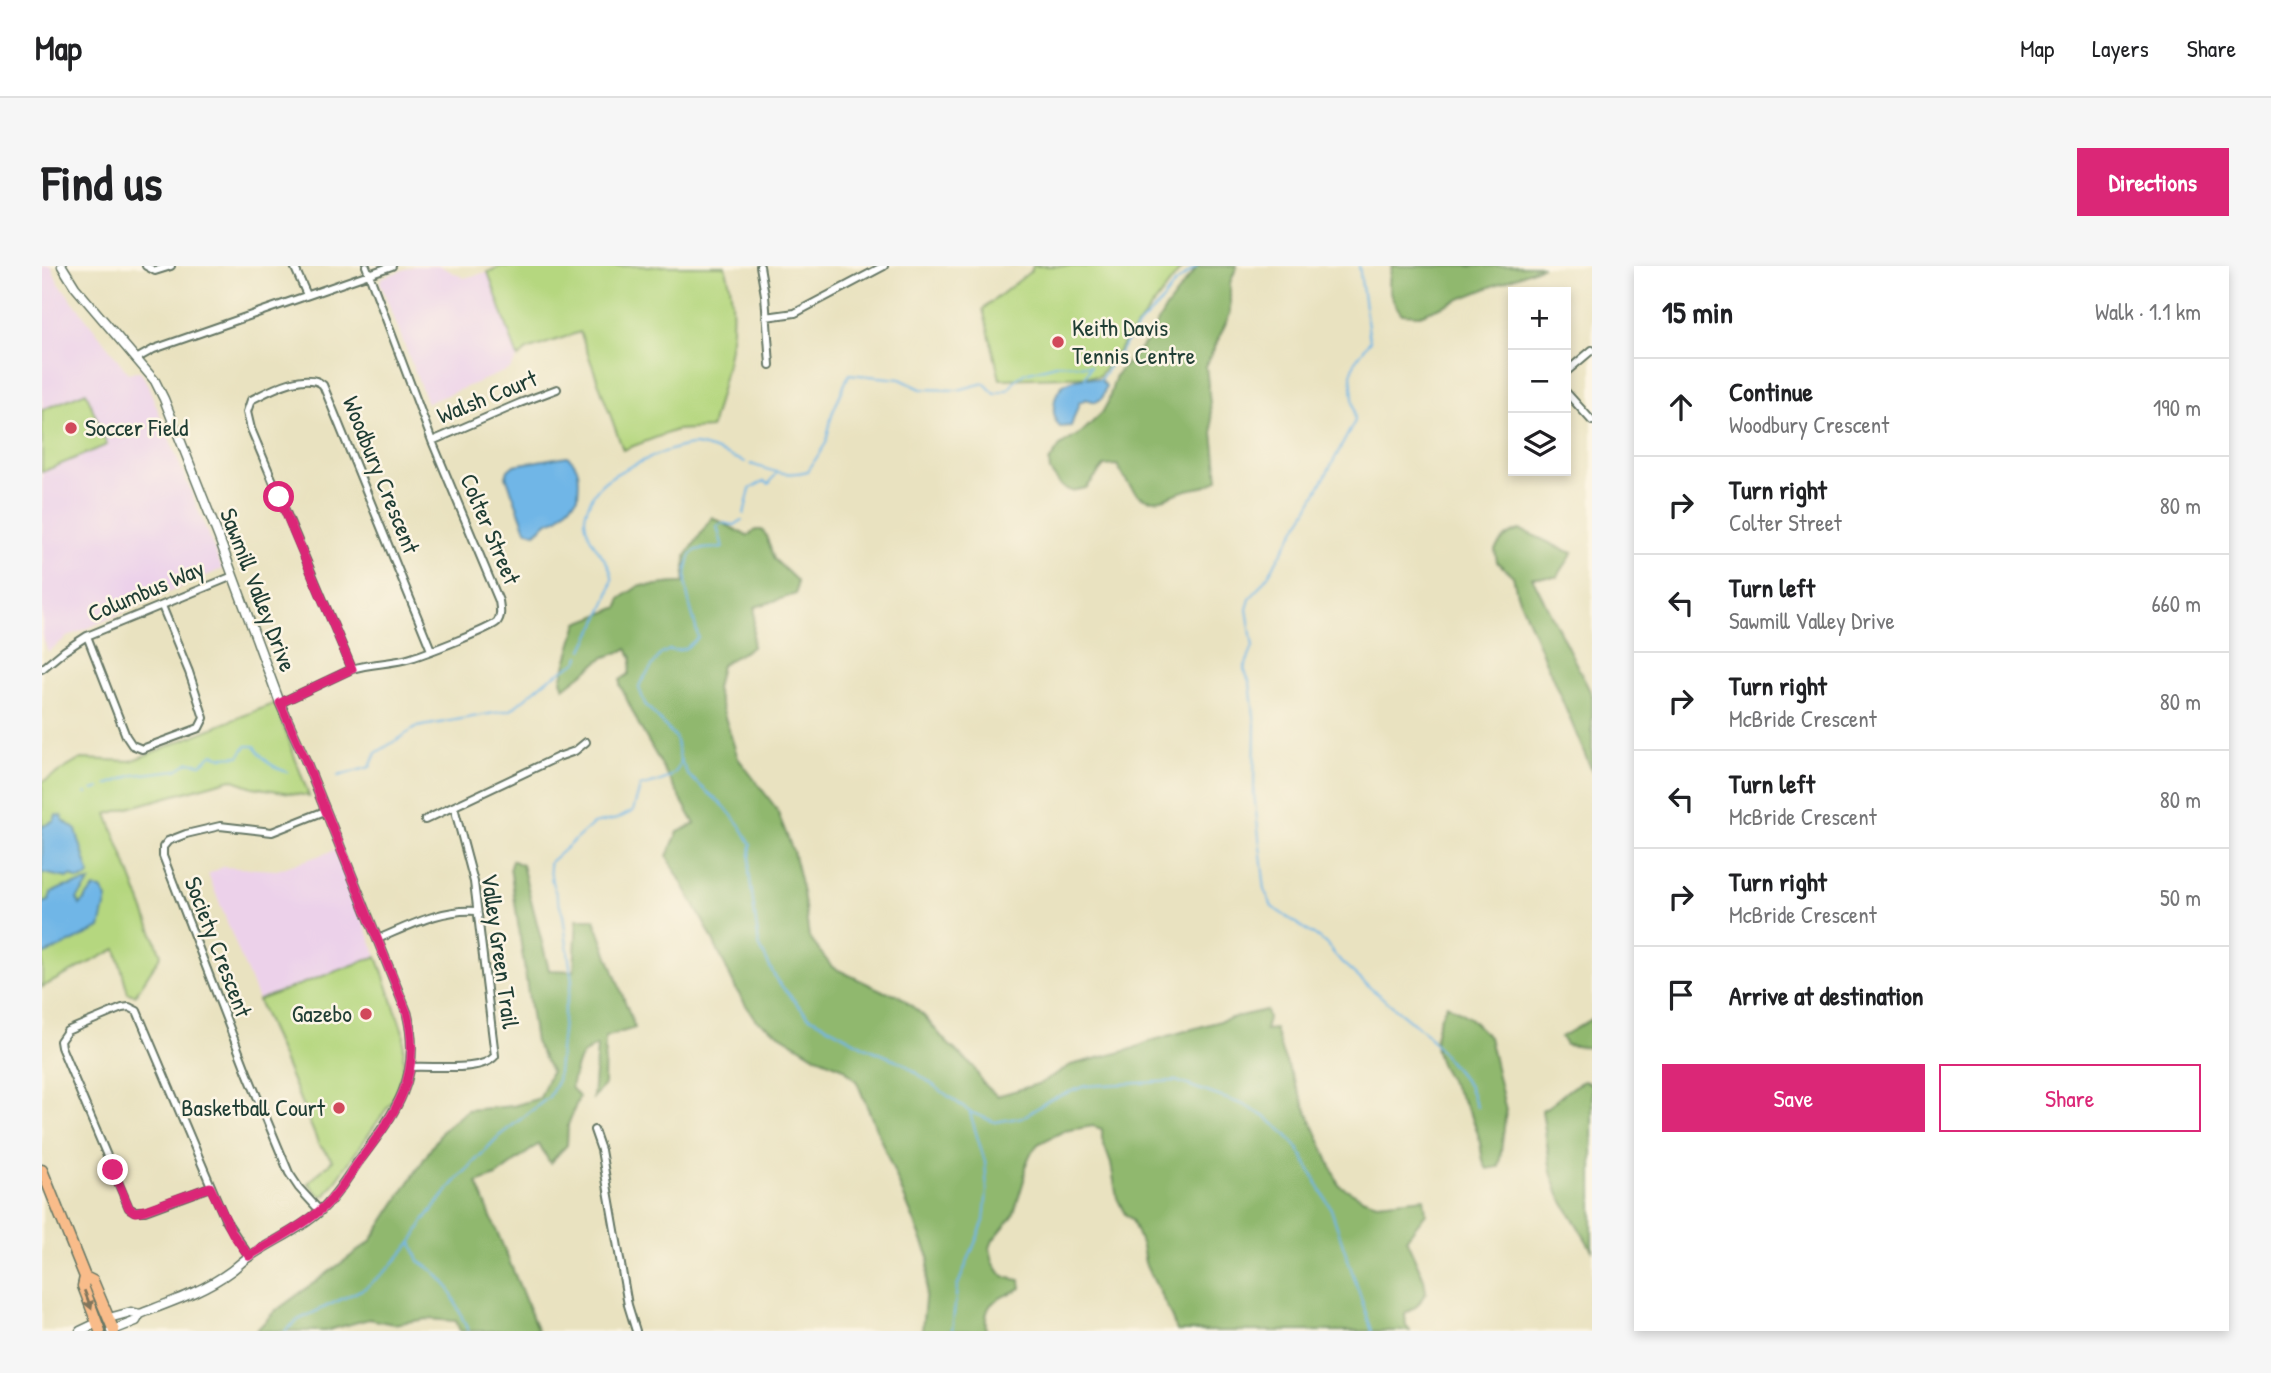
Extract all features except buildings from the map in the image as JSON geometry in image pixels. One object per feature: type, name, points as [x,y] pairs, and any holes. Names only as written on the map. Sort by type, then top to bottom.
[{"type":"main road","points":[[42,1170],[85,1277],[83,1286],[99,1327]]},
{"type":"main road","points":[[85,1277],[93,1281],[113,1331]]},
{"type":"street","name":"Sawmill Valley Drive","points":[[62,266],[75,287],[155,381],[164,399],[280,703],[378,939],[407,1013],[412,1033],[410,1067],[401,1100],[385,1127],[336,1194],[320,1211],[299,1227],[249,1256],[208,1286],[140,1314],[135,1321],[113,1331]]},
{"type":"street","points":[[146,266],[155,271],[171,266]]},
{"type":"street","points":[[294,266],[307,295]]},
{"type":"street","name":"Colter Street","points":[[280,703],[352,669],[412,658],[487,628],[498,620],[500,614],[499,601],[432,441],[366,266]]},
{"type":"street","points":[[135,359],[154,349],[392,266]]},
{"type":"street","points":[[760,266],[770,365]]},
{"type":"street","points":[[766,317],[795,313],[884,266]]},
{"type":"street","points":[[1571,368],[1592,350]]},
{"type":"street","name":"Woodbury Crescent","points":[[352,669],[251,429],[247,412],[251,400],[279,386],[310,379],[316,379],[323,385],[431,650]]},
{"type":"street","name":"Walsh Court","points":[[432,441],[557,390]]},
{"type":"street","points":[[1571,398],[1592,421]]},
{"type":"street","name":"Columbus Way","points":[[42,669],[88,636],[233,576]]},
{"type":"street","points":[[88,636],[126,736],[132,745],[142,749],[199,728],[204,718],[189,672],[162,606]]},
{"type":"street","points":[[425,821],[481,792],[575,751],[586,742]]},
{"type":"street","name":"Valley Green Trail","points":[[410,1067],[478,1066],[489,1063],[495,1056],[474,882],[454,807]]},
{"type":"street","name":"Society Crescent","points":[[320,1211],[299,1188],[284,1162],[163,856],[163,846],[168,841],[186,834],[220,827],[272,832],[325,811]]},
{"type":"street","points":[[378,939],[450,912],[477,911]]},
{"type":"street","points":[[210,1187],[145,1210],[135,1212],[129,1208],[61,1047],[60,1041],[67,1031],[122,1008],[129,1007],[137,1011],[210,1187],[233,1234],[249,1256]]},
{"type":"street","points":[[594,1130],[601,1150],[628,1305],[636,1331]]},
{"type":"street","name":"Sawmill Valley Drive","points":[[109,1318],[131,1312],[140,1314]]},
{"type":"street","points":[[80,1331],[99,1327],[109,1318]]},
{"type":"shaded area","points":[[42,266],[51,266],[58,282],[128,373],[140,371],[222,569],[67,637],[48,652],[42,635]]},
{"type":"shaded area","points":[[414,266],[440,266],[464,278],[488,272],[518,358],[510,369],[427,403],[380,282],[383,277]]},
{"type":"shaded area","points":[[335,850],[377,956],[258,1000],[208,874],[223,867],[277,870]]},
{"type":"green space","points":[[501,266],[725,266],[730,286],[732,327],[726,368],[711,428],[676,430],[623,450],[580,332],[527,350],[518,358],[488,272]]},
{"type":"green space","name":"Keith Davis Tennis Centre","points":[[1033,266],[1183,266],[1099,376],[1000,379],[983,309],[1031,271]]},
{"type":"green space","points":[[1198,266],[1237,266],[1230,283],[1230,314],[1206,366],[1218,479],[1207,486],[1152,500],[1134,491],[1117,465],[1104,466],[1086,488],[1071,491],[1062,487],[1050,471],[1049,462],[1060,446],[1082,432],[1102,413],[1116,375],[1146,342],[1166,308]]},
{"type":"green space","points":[[1392,266],[1543,266],[1420,315],[1402,314],[1394,302],[1389,285]]},
{"type":"green space","name":"Soccer Field","points":[[86,392],[107,445],[42,472],[42,410]]},
{"type":"green space","points":[[712,517],[747,536],[756,530],[762,530],[774,559],[797,581],[796,594],[755,607],[752,647],[721,665],[716,689],[738,758],[776,808],[793,851],[803,892],[809,937],[832,967],[885,992],[897,994],[924,1016],[946,1042],[973,1066],[982,1082],[997,1096],[1041,1083],[1071,1065],[1266,1010],[1268,1018],[1265,1030],[1275,1029],[1282,1053],[1339,1185],[1377,1203],[1424,1198],[1426,1213],[1406,1239],[1424,1279],[1426,1292],[1418,1305],[1405,1314],[1406,1326],[1410,1331],[1177,1331],[1145,1263],[1132,1220],[1125,1214],[1117,1198],[1111,1164],[1102,1139],[1102,1129],[1093,1126],[1064,1131],[1038,1144],[1030,1155],[1013,1216],[993,1240],[990,1248],[993,1262],[1000,1273],[1020,1280],[1021,1288],[993,1302],[987,1313],[986,1331],[922,1331],[929,1257],[857,1082],[844,1068],[817,1057],[755,1019],[737,991],[709,932],[667,856],[678,832],[695,824],[639,725],[620,685],[620,680],[629,674],[632,658],[627,649],[603,658],[564,688],[561,680],[578,623],[619,607],[620,599],[640,585],[684,583],[686,556]]},
{"type":"green space","points":[[1519,530],[1573,553],[1557,577],[1532,577],[1592,695],[1592,771],[1517,594],[1513,576],[1497,562],[1497,546],[1511,533]]},
{"type":"green space","points":[[275,703],[309,796],[253,787],[231,779],[107,814],[161,955],[135,995],[128,993],[116,949],[42,987],[42,782],[81,759],[131,761]]},
{"type":"green space","points":[[512,860],[522,865],[549,970],[574,971],[577,919],[594,919],[635,1028],[605,1037],[604,1085],[593,1098],[597,1046],[581,1057],[571,1087],[579,1097],[568,1125],[567,1145],[550,1163],[539,1144],[496,1176],[477,1183],[538,1331],[460,1331],[456,1321],[427,1319],[393,1324],[369,1319],[325,1331],[256,1331],[274,1312],[370,1242],[443,1130],[467,1110],[513,1106],[540,1098],[551,1071],[535,1042],[510,867]]},
{"type":"green space","points":[[377,956],[404,1035],[403,1070],[392,1101],[326,1195],[320,1196],[308,1183],[333,1160],[319,1145],[258,1000]]},
{"type":"green space","points":[[1447,1004],[1471,1019],[1489,1037],[1506,1111],[1499,1167],[1487,1169],[1485,1166],[1472,1117],[1440,1064],[1436,1052],[1435,1038]]},
{"type":"green space","points":[[1592,1019],[1592,1048],[1566,1045],[1561,1037]]},
{"type":"green space","points":[[1584,1081],[1592,1084],[1592,1250],[1559,1195],[1551,1172],[1542,1110]]},
{"type":"water","points":[[1085,377],[1101,380],[1106,386],[1102,398],[1096,402],[1086,399],[1079,403],[1071,426],[1060,427],[1054,412],[1057,394],[1063,385]]},
{"type":"water","points":[[567,456],[577,469],[578,497],[557,519],[548,522],[535,533],[526,530],[506,476],[508,470],[514,465]]},
{"type":"water","points":[[56,815],[62,816],[63,820],[76,830],[88,877],[78,880],[71,876],[67,878],[42,873],[42,827],[54,820]]},
{"type":"water","points":[[90,882],[77,899],[80,905],[94,888],[101,889],[107,898],[100,928],[42,955],[42,903],[49,901],[51,893],[64,887]]},
{"type":"waterway","points":[[1099,381],[1140,324],[1174,285],[1197,266]]},
{"type":"waterway","points":[[1359,266],[1370,341],[1356,360],[1351,374],[1355,421],[1307,510],[1269,574],[1250,599],[1247,609],[1253,647],[1244,669],[1250,683],[1255,724],[1254,793],[1265,890],[1272,907],[1327,944],[1337,958],[1368,986],[1427,1034],[1468,1085],[1477,1107]]},
{"type":"waterway","points":[[751,464],[786,473],[808,471],[826,443],[832,414],[849,374],[900,379],[921,389],[958,390],[984,383],[995,394],[1009,389],[1016,379],[1025,373],[1060,364],[1091,366],[1085,377]]},
{"type":"waterway","points":[[583,650],[604,608],[612,581],[609,567],[586,527],[587,510],[598,488],[631,466],[685,446],[705,447],[745,462]]},
{"type":"waterway","points":[[744,514],[750,489],[764,481],[769,484],[776,474]]},
{"type":"waterway","points":[[742,520],[735,525],[722,523],[717,526],[723,548],[701,549],[691,555],[686,580],[698,637],[685,648],[669,650],[660,655],[639,688],[645,704],[675,737],[680,759],[688,775],[725,807],[751,844],[749,872],[759,945],[777,981],[808,1016],[865,1047],[903,1063],[970,1112],[995,1122],[1024,1117],[1049,1100],[1085,1086],[1176,1081],[1244,1105],[1267,1118],[1286,1134],[1299,1150],[1331,1209],[1372,1331]]},
{"type":"waterway","points":[[338,776],[370,767],[376,753],[417,727],[511,710],[548,679],[578,661],[580,656]]},
{"type":"waterway","points":[[107,785],[134,775],[177,770],[189,762],[201,764],[213,754],[223,757],[239,756],[246,746],[255,746],[268,762],[287,772]]},
{"type":"waterway","points":[[285,1331],[298,1320],[365,1288],[388,1269],[412,1242],[425,1219],[455,1182],[499,1136],[549,1097],[557,1082],[564,1011],[572,981],[563,915],[549,863],[593,824],[617,819],[633,811],[640,787],[671,776],[679,767],[680,760]]},
{"type":"waterway","points":[[93,790],[100,788]]},
{"type":"waterway","points":[[952,1331],[957,1287],[984,1221],[987,1190],[985,1162],[970,1113]]},
{"type":"waterway","points":[[412,1243],[419,1261],[435,1272],[449,1288],[468,1331]]},
{"type":"place","name":"Keith Davis Tennis Centre","points":[[1058,342]]},
{"type":"place","name":"Soccer Field","points":[[71,428]]},
{"type":"place","name":"Gazebo","points":[[366,1014]]},
{"type":"place","name":"Basketball Court","points":[[339,1108]]},
{"type":"route","points":[[113,1170],[129,1208],[135,1212],[210,1187],[233,1234],[249,1256],[299,1227],[336,1194],[385,1127],[401,1100],[408,1077],[412,1033],[407,1013],[280,703],[352,669],[279,497]]}]
